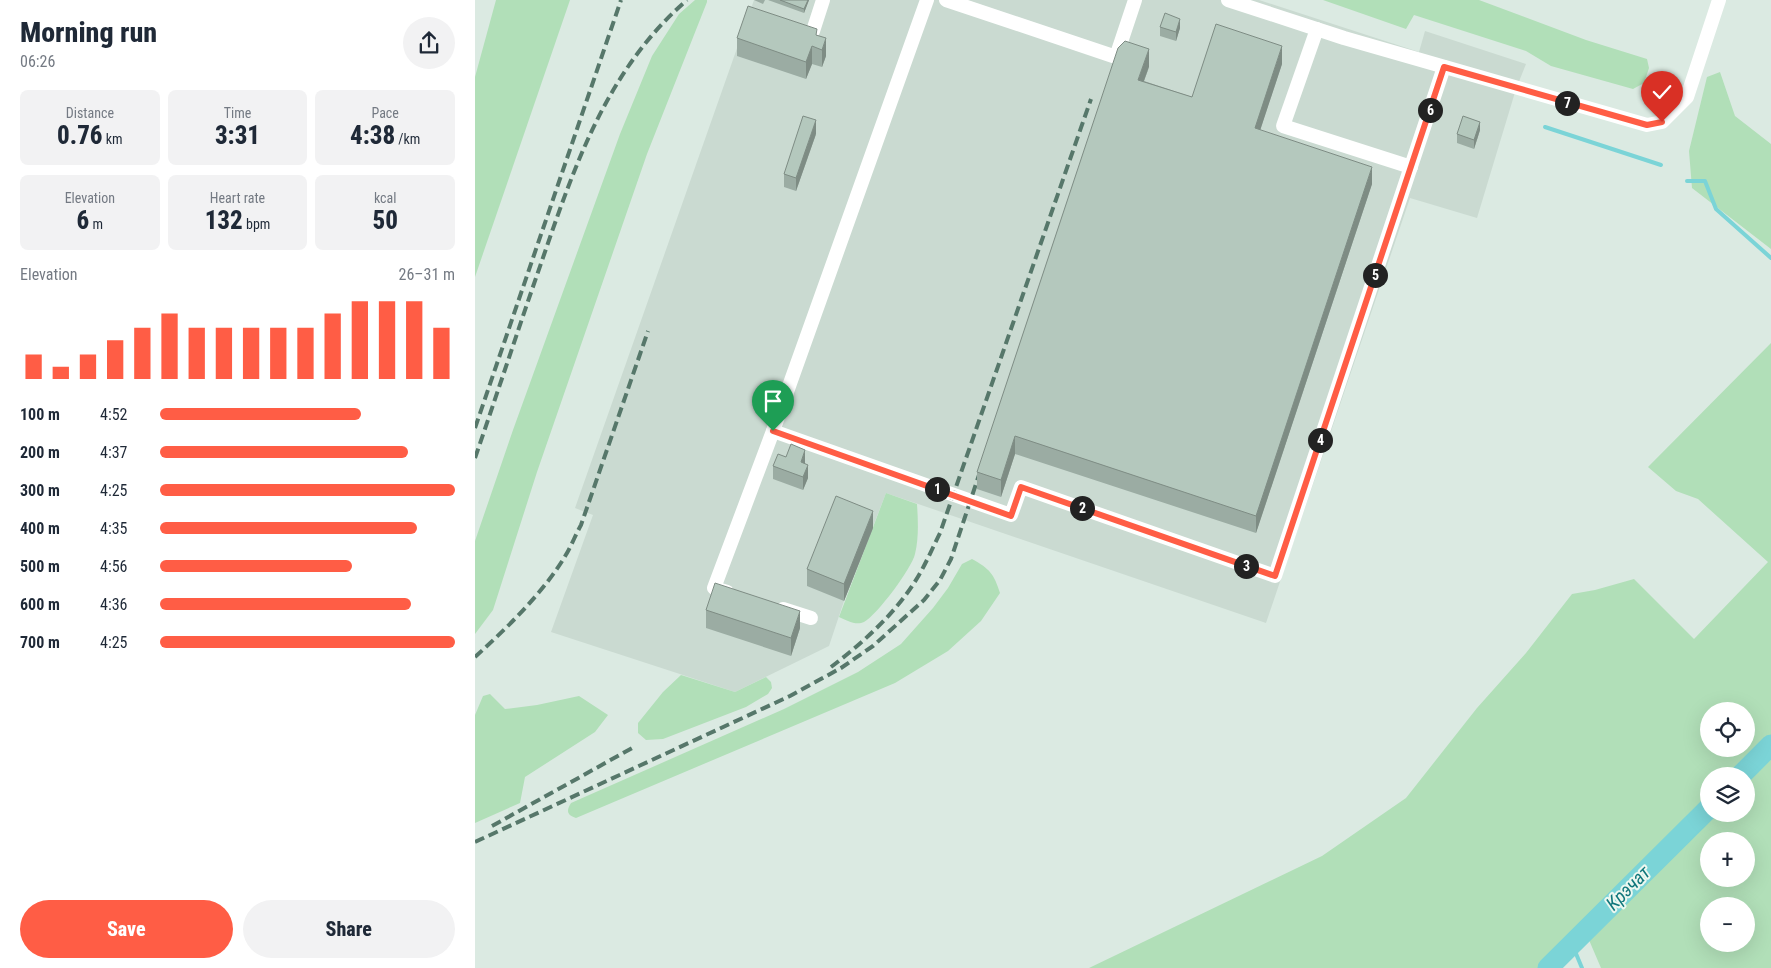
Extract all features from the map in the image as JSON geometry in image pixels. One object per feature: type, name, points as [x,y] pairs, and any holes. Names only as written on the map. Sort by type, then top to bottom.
[{"type":"lane","points":[[813,31],[823,0]]},
{"type":"lane","points":[[740,596],[714,588],[773,431],[927,0]]},
{"type":"lane","points":[[946,0],[1116,57],[1135,0]]},
{"type":"lane","points":[[1228,0],[1444,67],[1647,125],[1662,122],[1687,97],[1719,0]]},
{"type":"lane","points":[[1317,29],[1283,126],[1411,167]]},
{"type":"lane","points":[[773,431],[1011,516],[1021,487],[1275,576],[1444,67]]},
{"type":"lane","points":[[767,604],[811,618]]},
{"type":"shaded area","points":[[754,0],[1259,0],[1419,52],[1425,31],[1526,64],[1516,89],[1477,218],[1410,198],[1266,623],[886,493],[844,601],[829,646],[735,692],[551,632],[593,515],[575,508]]},
{"type":"green space","points":[[496,0],[570,0],[475,277],[475,77]]},
{"type":"green space","points":[[695,0],[707,0],[707,2],[647,154],[537,472],[493,610],[475,634],[475,541],[513,430],[620,134],[652,56],[679,14]]},
{"type":"green space","points":[[1323,0],[1479,0],[1586,40],[1647,59],[1649,68],[1644,83],[1633,89],[1551,66],[1526,51],[1414,15],[1406,29]]},
{"type":"green space","points":[[1720,72],[1735,116],[1771,144],[1771,249],[1692,188],[1689,151],[1707,77]]},
{"type":"green space","points":[[1771,343],[1771,968],[1601,968],[1583,926],[1539,968],[1089,968],[1322,856],[1406,798],[1477,708],[1526,653],[1572,594],[1595,590],[1634,579],[1694,639],[1768,562],[1698,499],[1676,491],[1648,467]]},
{"type":"green space","points":[[886,493],[917,504],[918,535],[915,554],[901,580],[870,618],[861,623],[851,622],[839,617]]},
{"type":"green space","points":[[972,559],[991,573],[1000,593],[981,621],[948,651],[895,683],[576,818],[569,814],[568,808],[571,803],[784,709],[858,672],[901,644],[933,608],[948,588],[962,564]]},
{"type":"green space","points":[[681,675],[735,692],[766,677],[771,682],[772,688],[768,694],[746,707],[663,739],[646,740],[638,733],[638,723],[663,692]]},
{"type":"green space","points":[[490,694],[505,709],[537,705],[579,696],[608,715],[595,732],[525,777],[520,803],[475,823],[475,715],[483,696]]},
{"type":"building","points":[[780,0],[808,0],[804,9]]},
{"type":"building","points":[[748,6],[817,29],[816,35],[826,38],[822,50],[812,46],[806,62],[737,38]]},
{"type":"building","points":[[1165,13],[1180,19],[1176,32],[1160,27]]},
{"type":"building","points":[[1216,24],[1282,46],[1255,128],[1372,167],[1256,516],[1015,436],[1001,480],[977,472],[1118,48],[1125,41],[1149,49],[1138,80],[1192,97]]},
{"type":"building","points":[[803,116],[816,120],[796,178],[784,174]]},
{"type":"building","points":[[1463,116],[1480,122],[1474,140],[1457,134]]},
{"type":"building","points":[[791,444],[805,450],[801,462],[808,465],[803,477],[773,466],[778,454],[786,457]]},
{"type":"building","points":[[836,496],[873,511],[844,584],[807,569]]},
{"type":"building","points":[[715,583],[800,611],[791,638],[706,610]]},
{"type":"waterway","points":[[1545,127],[1661,165]]},
{"type":"waterway","points":[[1687,181],[1705,181],[1716,209],[1771,258]]},
{"type":"waterway","name":"Крэчат","points":[[1749,767],[1771,745]]},
{"type":"waterway","name":"Крэчат","points":[[1548,968],[1700,817]]},
{"type":"waterway","points":[[1572,944],[1582,968]]},
{"type":"railway","points":[[475,428],[621,0]]},
{"type":"railway","points":[[475,458],[563,200],[594,127],[612,92],[633,60],[658,29],[687,0]]},
{"type":"railway","points":[[831,667],[868,636],[901,601],[919,575],[940,533],[1091,99]]},
{"type":"railway","points":[[475,657],[537,595],[569,550],[581,525],[648,331]]},
{"type":"railway","points":[[475,842],[790,696],[841,668],[873,646],[924,600],[940,580],[951,559],[981,469]]},
{"type":"railway","points":[[492,826],[634,747]]},
{"type":"route","points":[[773,431],[1011,516],[1021,487],[1275,576],[1444,67],[1647,125],[1662,122]]}]
